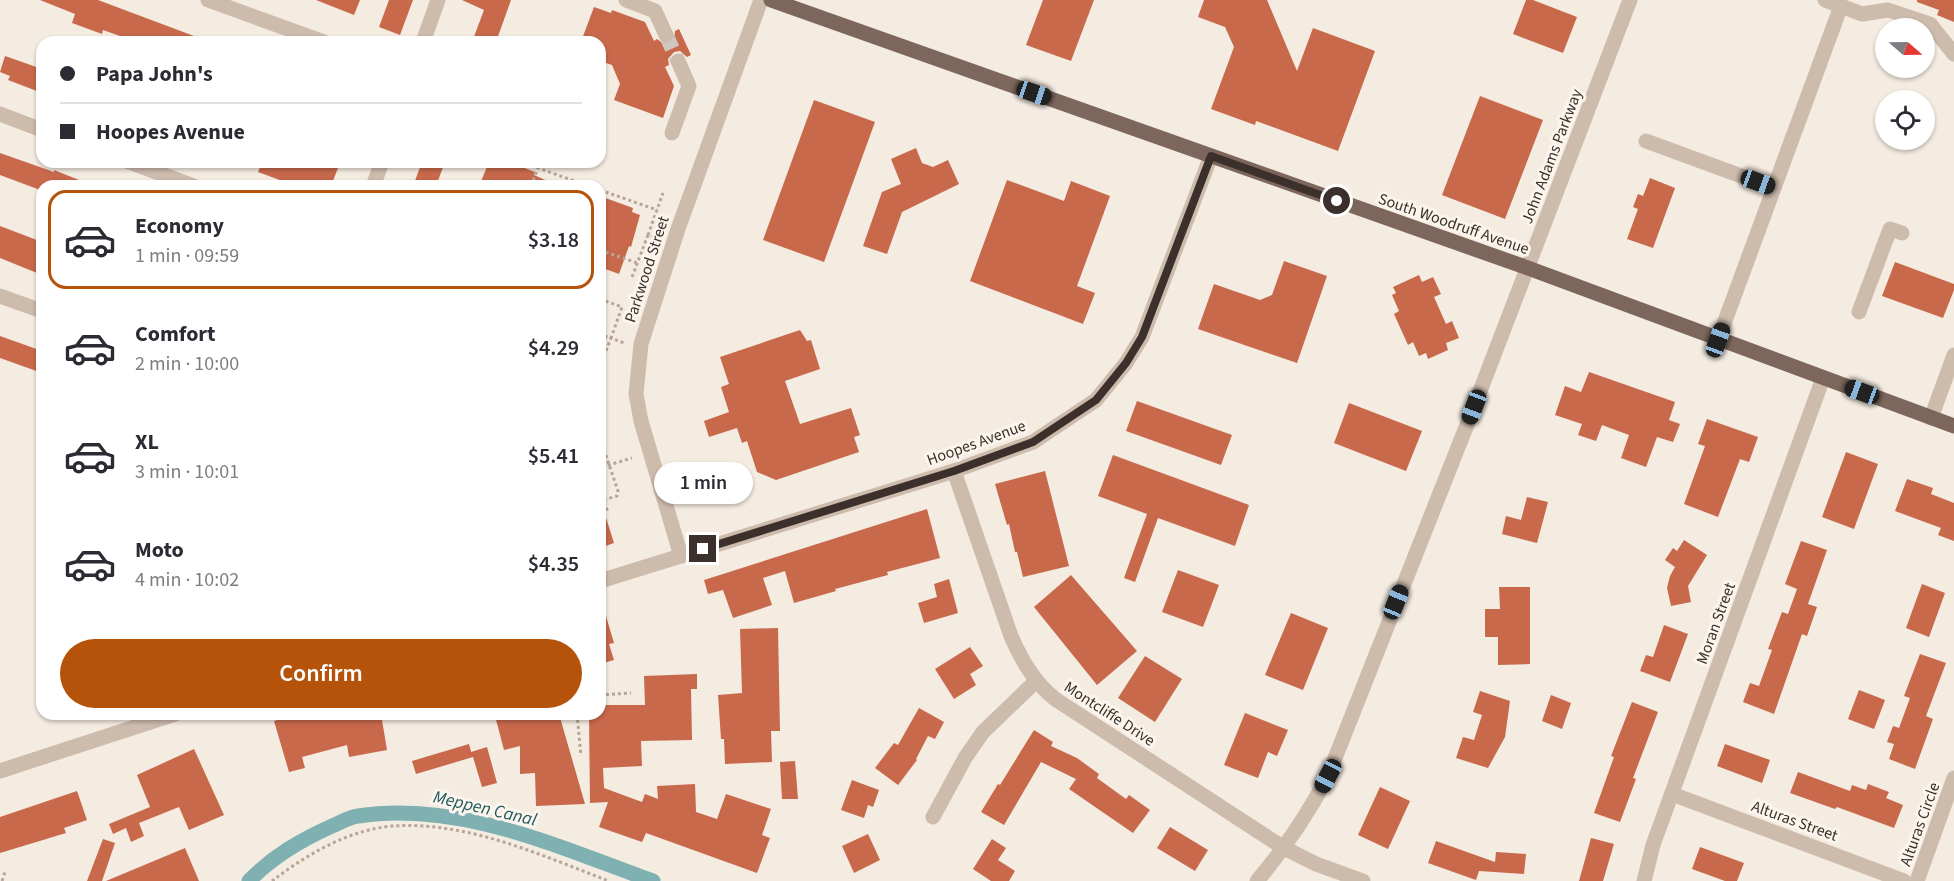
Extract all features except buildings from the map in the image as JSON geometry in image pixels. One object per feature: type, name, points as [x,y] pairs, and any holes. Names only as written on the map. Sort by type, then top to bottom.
[{"type":"main road","name":"South Woodruff Avenue","points":[[771,0],[1528,268],[1954,426]]},
{"type":"street","points":[[208,0],[307,36]]},
{"type":"street","points":[[425,36],[438,0]]},
{"type":"street","points":[[626,0],[655,11],[666,35]]},
{"type":"street","name":"Parkwood Street","points":[[681,556],[641,421],[636,394],[641,344],[678,229],[761,0]]},
{"type":"street","name":"John Adams Parkway","points":[[1257,881],[1309,812],[1328,776],[1528,268],[1629,0]]},
{"type":"street","points":[[1825,0],[1862,14],[1888,10],[1930,24],[1954,54]]},
{"type":"street","points":[[1718,340],[1840,6]]},
{"type":"street","points":[[672,133],[688,86],[678,60]]},
{"type":"street","points":[[0,114],[36,128]]},
{"type":"street","points":[[1647,141],[1774,188]]},
{"type":"street","name":"Hoopes Avenue","points":[[606,579],[954,471],[1033,442],[1096,400],[1122,369],[1142,337],[1211,156]]},
{"type":"street","points":[[145,168],[178,180]]},
{"type":"street","points":[[1859,312],[1890,229],[1902,233]]},
{"type":"street","points":[[0,296],[36,309]]},
{"type":"street","points":[[1931,418],[1954,356]]},
{"type":"street","name":"Moran Street","points":[[1644,881],[1653,845],[1823,378]]},
{"type":"street","name":"Montcliffe Drive","points":[[954,471],[1011,636],[1023,662],[1036,681],[1055,699],[1284,848],[1316,864],[1364,881]]},
{"type":"street","points":[[933,817],[965,758],[983,732],[1036,681]]},
{"type":"street","points":[[0,771],[157,720]]},
{"type":"street","name":"Alturas Circle","points":[[1917,881],[1954,778]]},
{"type":"street","name":"Alturas Street","points":[[1672,794],[1876,876],[1904,881]]},
{"type":"path","points":[[538,168],[572,180]]},
{"type":"path","points":[[606,192],[657,210]]},
{"type":"path","points":[[632,277],[663,193]]},
{"type":"path","points":[[648,235],[658,238]]},
{"type":"path","points":[[606,252],[637,263]]},
{"type":"path","points":[[606,301],[622,307],[606,351]]},
{"type":"path","points":[[606,337],[624,342]]},
{"type":"path","points":[[606,454],[618,491],[616,496],[606,499]]},
{"type":"path","points":[[606,466],[632,458]]},
{"type":"path","points":[[606,508],[608,512]]},
{"type":"path","points":[[606,694],[631,693]]},
{"type":"path","points":[[578,720],[581,756]]},
{"type":"path","points":[[272,881],[295,864],[326,847],[354,835],[391,826],[438,827],[477,834],[609,881]]},
{"type":"path","points":[[2,881],[5,872]]},
{"type":"waterway","name":"Meppen Canal","points":[[249,881],[288,849],[332,826],[355,817],[396,813],[434,815],[509,830],[653,881]]},
{"type":"tunnel","points":[[666,35],[678,61]]},
{"type":"route","points":[[703,549],[954,471],[1033,442],[1096,400],[1126,363],[1142,337],[1211,156],[1337,201]]}]
